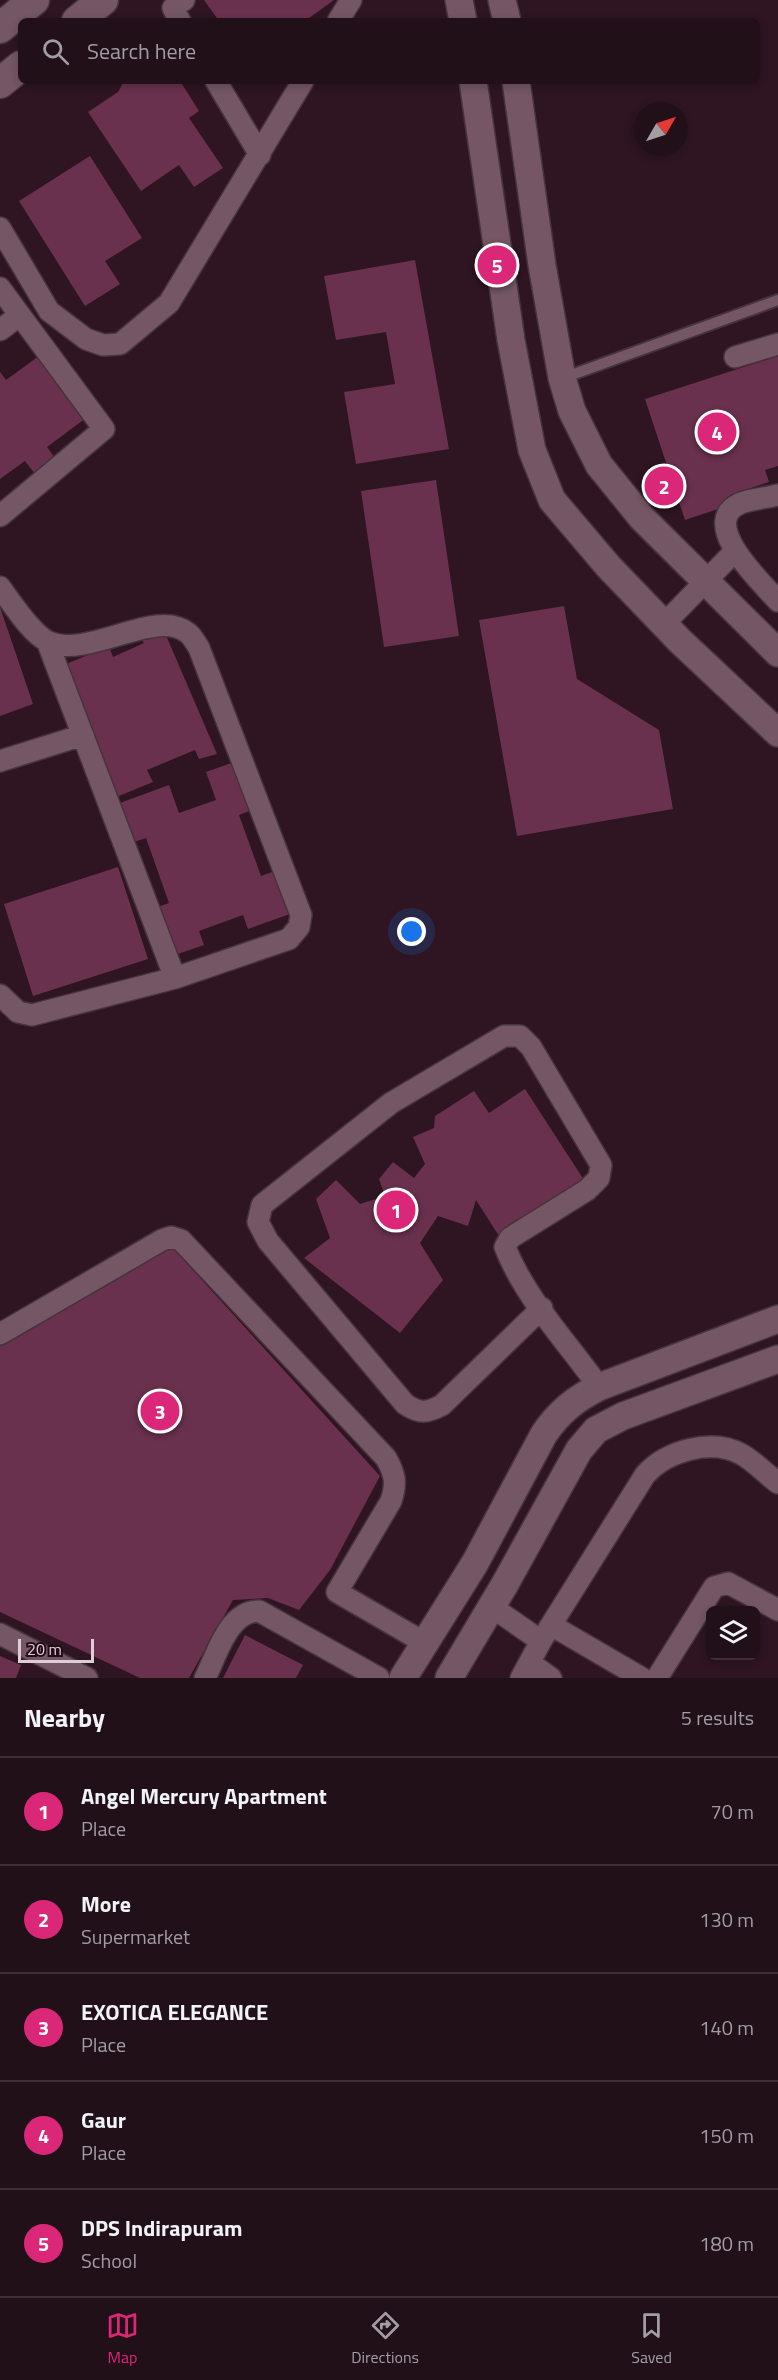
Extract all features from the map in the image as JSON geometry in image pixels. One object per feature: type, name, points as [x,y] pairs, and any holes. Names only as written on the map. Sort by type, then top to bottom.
[{"type":"main road","points":[[0,28],[34,0]]},
{"type":"main road","points":[[81,18],[103,0]]},
{"type":"main road","points":[[0,83],[18,68]]},
{"type":"street","points":[[340,18],[351,0]]},
{"type":"street","points":[[459,0],[462,18]]},
{"type":"street","points":[[502,0],[506,18]]},
{"type":"street","points":[[218,84],[260,155]]},
{"type":"street","points":[[0,228],[49,311],[86,339],[103,345],[120,344],[170,303],[301,84]]},
{"type":"street","points":[[473,84],[511,340],[532,450],[552,500],[608,566],[778,733]]},
{"type":"street","points":[[516,84],[542,265],[562,378],[572,411],[599,465],[642,518],[778,653]]},
{"type":"street","points":[[483,145],[526,141]]},
{"type":"street","points":[[0,288],[104,429],[0,516]]},
{"type":"street","points":[[0,330],[20,315]]},
{"type":"street","points":[[735,357],[778,344]]},
{"type":"street","points":[[778,495],[741,503],[731,510],[726,520],[727,535],[735,551],[778,602]]},
{"type":"street","points":[[665,623],[735,551]]},
{"type":"street","points":[[0,586],[25,620],[47,641],[175,978]]},
{"type":"street","points":[[0,995],[18,1012],[32,1016],[175,978],[289,939],[299,927],[301,915],[199,648],[189,634],[164,625],[83,644],[64,646],[47,641]]},
{"type":"street","points":[[0,761],[83,735]]},
{"type":"street","points":[[542,1308],[442,1405],[429,1412],[417,1412],[405,1404],[268,1241],[258,1222],[262,1205],[391,1104],[504,1036],[520,1036],[531,1047],[601,1165],[599,1178],[587,1190],[510,1238],[505,1247],[524,1284],[542,1308],[599,1387]]},
{"type":"street","points":[[0,1334],[162,1240],[171,1238],[181,1240],[386,1458],[393,1471],[396,1485],[391,1501],[337,1592],[425,1643]]},
{"type":"street","points":[[412,1675],[425,1643],[475,1563],[544,1434],[557,1415],[576,1399],[599,1387],[778,1319]]},
{"type":"street","points":[[449,1678],[492,1607],[579,1450],[596,1431],[623,1416],[778,1359]]},
{"type":"street","points":[[551,1678],[526,1670],[546,1633],[645,1475],[654,1465],[666,1457],[703,1447],[722,1447],[741,1454],[778,1483]]},
{"type":"street","points":[[657,1678],[714,1587],[721,1583],[728,1583],[778,1610]]},
{"type":"street","points":[[492,1607],[642,1678]]},
{"type":"street","points":[[205,1678],[234,1621],[249,1611],[259,1611],[379,1678]]},
{"type":"street","points":[[0,1634],[87,1678]]},
{"type":"lane","points":[[562,378],[778,300]]},
{"type":"building","points":[[204,0],[334,0],[309,18],[217,18]]},
{"type":"building","points":[[122,84],[182,84],[199,111],[189,118],[223,168],[194,187],[179,165],[141,191],[88,112],[118,92]]},
{"type":"building","points":[[90,156],[142,238],[105,261],[120,284],[85,306],[19,201]]},
{"type":"building","points":[[415,260],[449,449],[356,464],[344,392],[395,384],[386,332],[336,340],[324,276]]},
{"type":"building","points":[[39,356],[86,418],[47,447],[55,458],[35,474],[25,461],[0,479],[0,372],[6,380]]},
{"type":"building","points":[[778,356],[778,466],[765,470],[769,482],[730,495],[733,504],[685,520],[645,399]]},
{"type":"building","points":[[436,480],[459,636],[384,647],[361,491]]},
{"type":"building","points":[[564,606],[577,679],[659,730],[673,809],[517,836],[479,620]]},
{"type":"building","points":[[0,607],[33,704],[0,716]]},
{"type":"building","points":[[165,633],[217,754],[199,759],[195,750],[147,770],[153,782],[114,798],[59,667],[109,646],[113,657],[144,643],[140,637]]},
{"type":"building","points":[[240,760],[257,808],[239,815],[261,876],[275,871],[290,914],[248,929],[243,915],[199,931],[204,945],[172,956],[155,908],[169,903],[146,838],[131,843],[117,804],[169,785],[179,813],[216,800],[206,772]]},
{"type":"building","points":[[118,867],[148,959],[33,996],[4,904]]},
{"type":"building","points":[[525,1089],[584,1180],[499,1236],[476,1200],[468,1226],[438,1216],[420,1243],[443,1280],[400,1333],[304,1258],[330,1238],[316,1199],[336,1180],[360,1204],[385,1196],[379,1179],[393,1162],[414,1178],[425,1164],[413,1137],[434,1128],[435,1116],[474,1091],[489,1113]]},
{"type":"building","points":[[171,1246],[380,1476],[330,1570],[299,1610],[268,1598],[233,1600],[189,1678],[140,1678],[0,1612],[0,1346]]},
{"type":"building","points":[[245,1635],[303,1665],[296,1678],[223,1678]]},
{"type":"building","points":[[0,1656],[21,1665],[16,1678],[0,1678]]},
{"type":"place","name":"DPS Indirapuram","points":[[497,265]]},
{"type":"place","name":"Gaur","points":[[717,432]]},
{"type":"place","name":"More","points":[[664,486]]},
{"type":"place","name":"Angel Mercury Apartment","points":[[396,1210]]},
{"type":"place","name":"EXOTICA ELEGANCE","points":[[160,1411]]}]
